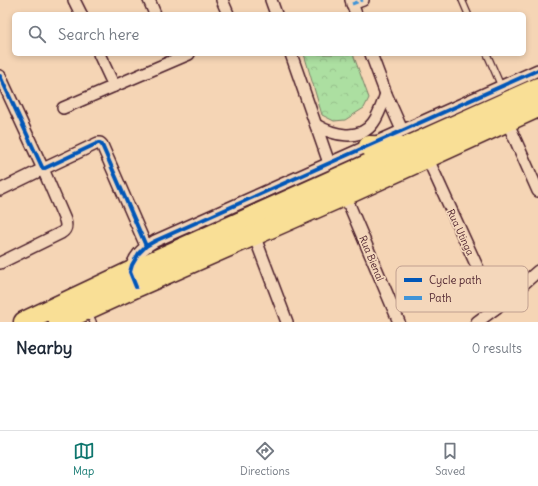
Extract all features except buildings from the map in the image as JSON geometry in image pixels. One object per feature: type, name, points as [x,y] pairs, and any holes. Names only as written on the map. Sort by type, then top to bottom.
[{"type":"highway","points":[[60,322],[90,316],[132,280],[404,139],[538,88]]},
{"type":"highway","points":[[24,322],[132,280],[254,236],[538,107]]},
{"type":"highway","points":[[369,146],[404,139]]},
{"type":"street","points":[[74,0],[80,12]]},
{"type":"street","points":[[149,0],[154,12]]},
{"type":"street","points":[[222,0],[227,12]]},
{"type":"street","points":[[271,0],[275,12]]},
{"type":"street","points":[[100,56],[114,86]]},
{"type":"street","points":[[292,56],[329,163]]},
{"type":"street","points":[[372,56],[404,139],[501,86],[538,70]]},
{"type":"street","points":[[63,108],[114,86],[174,57]]},
{"type":"street","points":[[0,76],[43,169],[67,227],[61,234],[0,263]]},
{"type":"street","points":[[316,125],[324,130],[339,135],[350,135],[361,132],[373,123],[386,94]]},
{"type":"street","points":[[507,121],[538,191]]},
{"type":"street","points":[[0,190],[98,143],[101,144],[146,246]]},
{"type":"street","points":[[132,280],[135,258],[146,246],[369,146]]},
{"type":"street","name":"Rua Utinga","points":[[427,157],[477,266]]},
{"type":"street","name":"Rua Bienal","points":[[345,195],[399,322]]},
{"type":"street","points":[[254,236],[287,322]]},
{"type":"street","points":[[528,280],[538,271]]},
{"type":"street","points":[[483,320],[492,312]]},
{"type":"lane","points":[[462,0],[467,12]]},
{"type":"lane","points":[[488,56],[501,86]]},
{"type":"green space","points":[[305,56],[354,56],[369,98],[364,108],[345,120],[334,121],[322,115]]},
{"type":"marked path","points":[[352,4],[363,0]]},
{"type":"cycle path","points":[[136,287],[130,272],[132,265],[139,253],[146,246],[155,241],[538,70]]},
{"type":"cycle path","points":[[0,76],[43,169],[98,143],[102,145],[146,246]]}]
